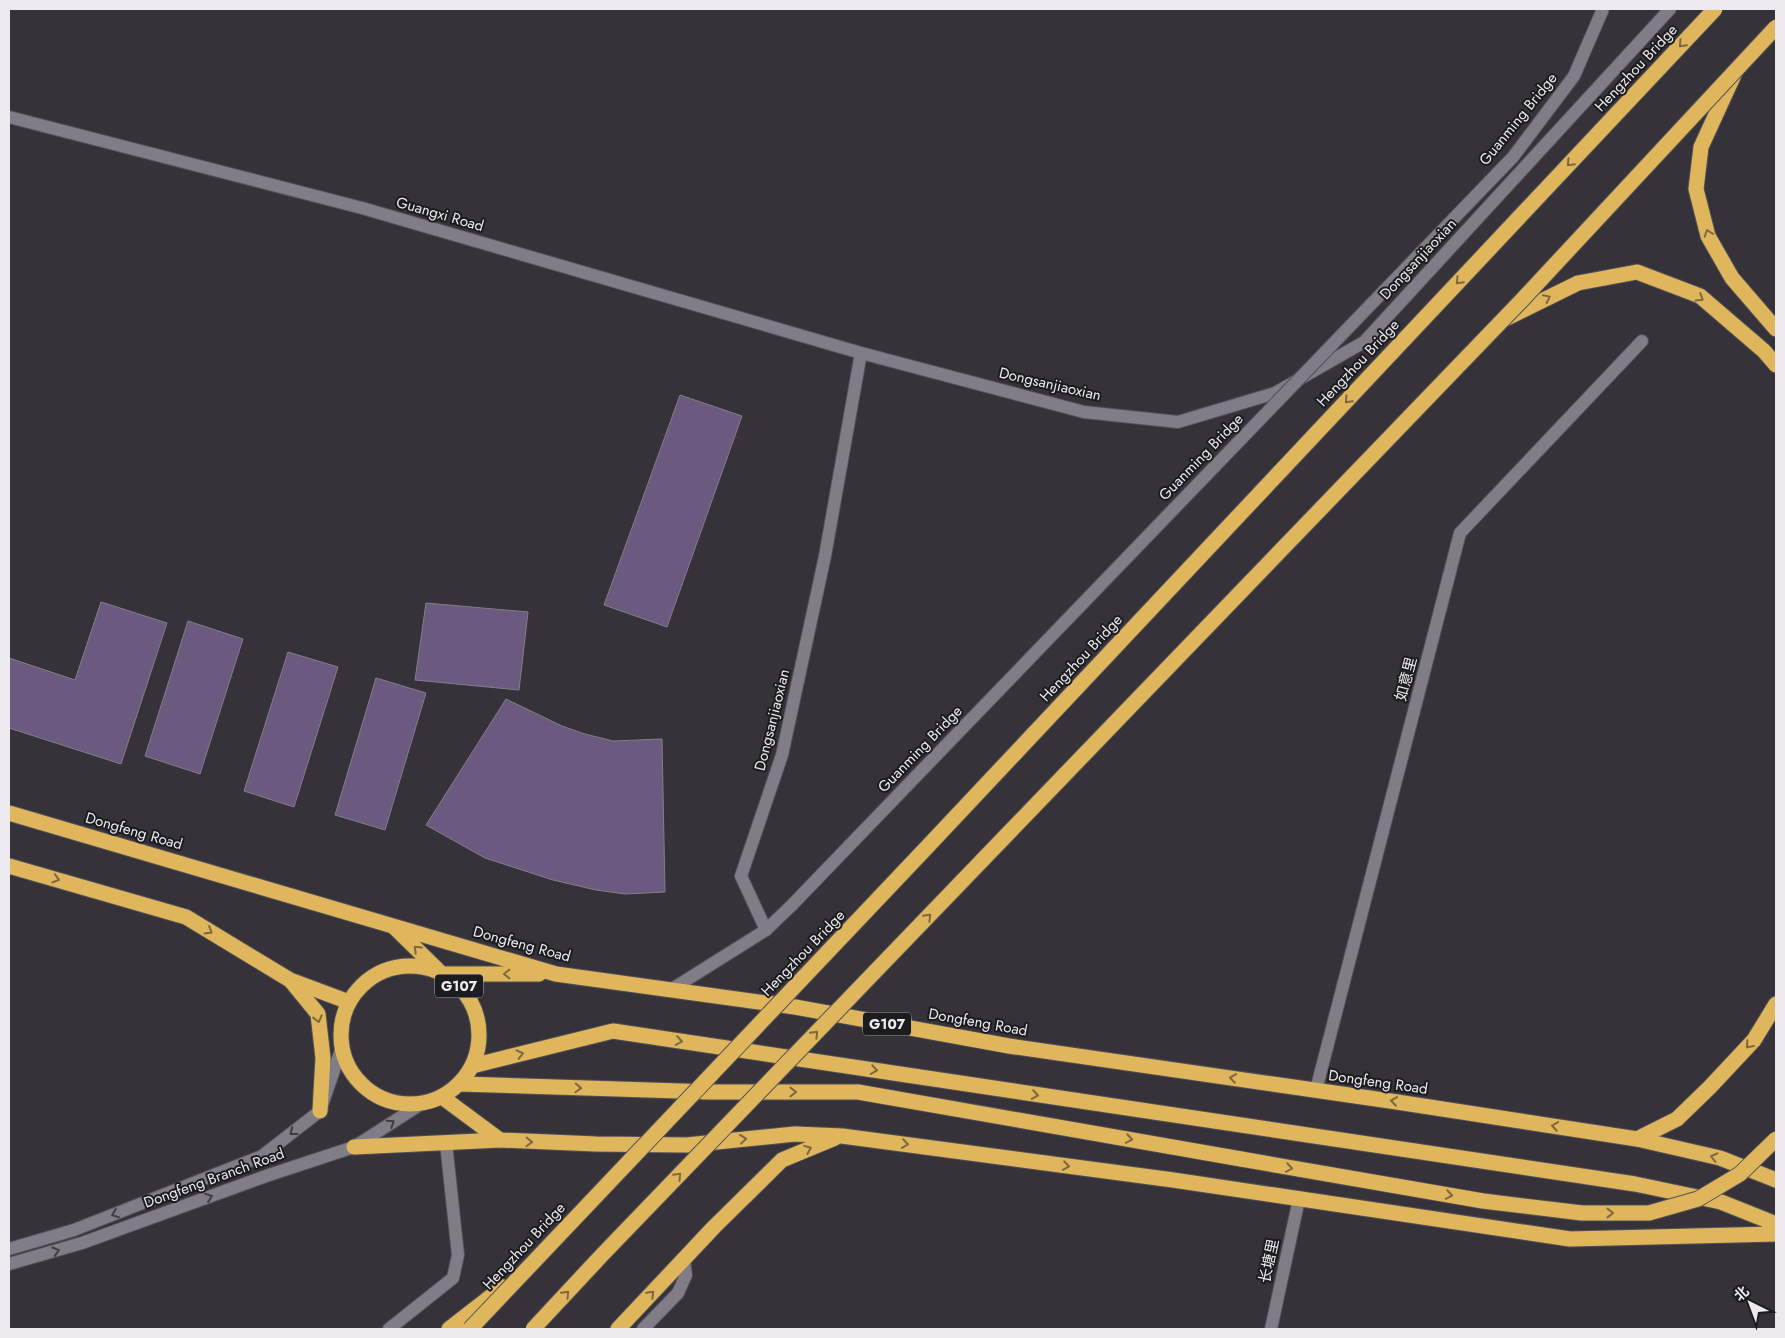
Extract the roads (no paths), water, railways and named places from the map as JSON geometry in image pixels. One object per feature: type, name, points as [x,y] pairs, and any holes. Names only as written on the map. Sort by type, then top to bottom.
[{"type":"highway","name":"Hengzhou Bridge","points":[[470,1329],[936,838],[1715,9]]},
{"type":"highway","points":[[533,1329],[602,1255],[1504,320],[1776,27]]},
{"type":"highway","points":[[1735,71],[1701,147],[1696,189],[1708,236],[1732,278],[1776,329]]},
{"type":"highway","points":[[1504,320],[1578,283],[1637,272],[1700,296],[1764,351],[1776,365]]},
{"type":"highway","name":"Dongfeng Road","points":[[9,813],[556,974],[795,1007],[1009,1046],[1637,1139],[1720,1158],[1776,1180]]},
{"type":"highway","points":[[9,866],[186,917],[290,980],[349,1002]]},
{"type":"highway","name":"G107","points":[[392,925],[442,974],[459,986],[471,1001],[478,1022],[479,1044],[472,1066],[460,1084],[442,1097],[421,1104],[400,1104],[379,1098],[361,1085],[348,1068],[342,1047],[342,1024],[349,1002],[360,988],[375,976],[392,968],[410,966],[427,968],[442,974],[556,974]]},
{"type":"highway","points":[[290,980],[318,1014],[323,1058],[320,1111]]},
{"type":"highway","points":[[1637,1139],[1677,1119],[1754,1040],[1776,1004]]},
{"type":"highway","points":[[472,1066],[613,1032],[1635,1184],[1721,1202],[1776,1224]]},
{"type":"highway","points":[[460,1084],[711,1092],[858,1092],[1483,1201],[1582,1213],[1649,1213],[1698,1198],[1740,1174],[1776,1139]]},
{"type":"highway","points":[[442,1097],[500,1140]]},
{"type":"highway","points":[[354,1147],[500,1140],[596,1144],[687,1144],[795,1134],[842,1136],[1163,1178],[1570,1240],[1776,1234]]},
{"type":"highway","points":[[618,1329],[714,1226],[782,1160],[842,1136]]},
{"type":"highway","points":[[449,1329],[526,1270]]},
{"type":"street","name":"Guanming Bridge","points":[[672,989],[766,930],[792,905],[1512,156],[1574,76],[1603,9]]},
{"type":"street","name":"Dongsanjiaoxian","points":[[766,930],[741,876],[782,755],[825,556],[860,353],[1084,412],[1178,422],[1275,393],[1364,342],[1670,9]]},
{"type":"street","name":"Guangxi Road","points":[[9,116],[362,208],[860,353]]},
{"type":"street","name":"如意里","points":[[1316,1090],[1460,533],[1642,341]]},
{"type":"street","points":[[320,1111],[342,1047]]},
{"type":"street","name":"Dongfeng Branch Road","points":[[9,1264],[82,1243],[269,1175],[354,1147],[421,1104]]},
{"type":"street","name":"Dongfeng Branch Road","points":[[9,1248],[74,1230],[262,1156],[320,1111]]},
{"type":"street","points":[[389,1329],[453,1278],[458,1255],[446,1143]]},
{"type":"street","name":"长塘里","points":[[1271,1329],[1299,1199]]},
{"type":"street","points":[[643,1329],[678,1293],[686,1275],[684,1260]]}]
